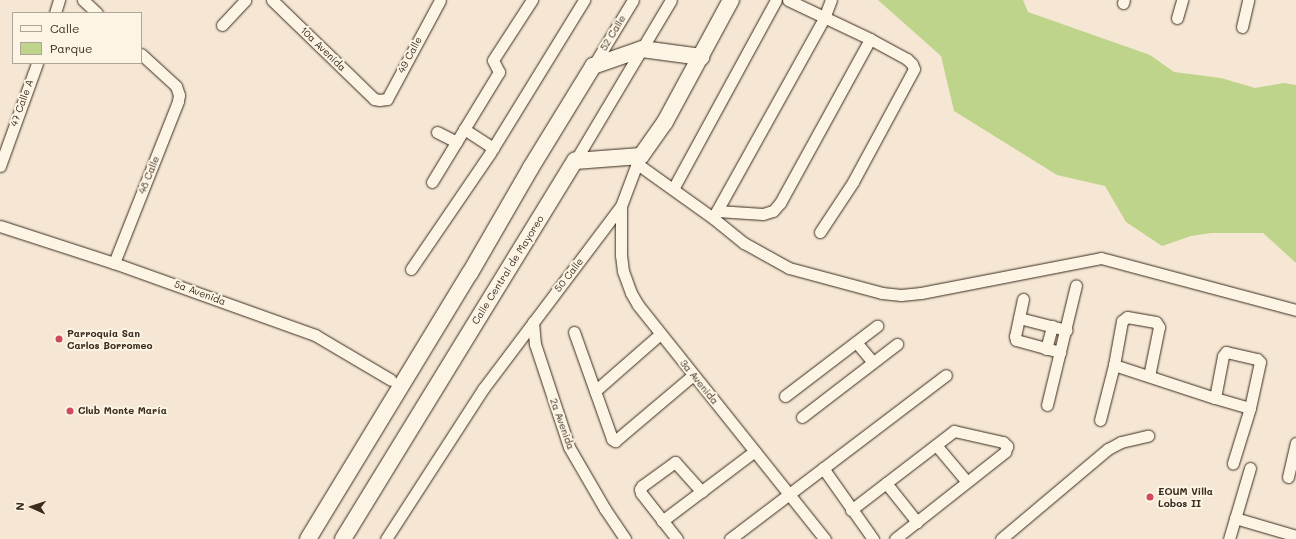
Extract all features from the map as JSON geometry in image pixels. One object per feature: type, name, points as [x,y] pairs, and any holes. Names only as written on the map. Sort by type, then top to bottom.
[{"type":"main road","name":"50 Calle","points":[[638,159],[665,122],[731,0]]},
{"type":"main road","points":[[308,539],[466,280],[530,169],[593,66],[642,49],[701,57]]},
{"type":"main road","points":[[575,161],[638,159]]},
{"type":"main road","name":"Calle Central de Mayoreo","points":[[343,539],[575,161]]},
{"type":"street","points":[[54,12],[59,0]]},
{"type":"street","points":[[83,0],[96,12]]},
{"type":"street","points":[[222,25],[245,0]]},
{"type":"street","name":"10a Avenida","points":[[272,0],[374,99]]},
{"type":"street","name":"49 Calle","points":[[374,99],[387,99],[440,0]]},
{"type":"street","points":[[432,182],[499,72],[493,60],[532,0]]},
{"type":"street","points":[[412,268],[493,148],[584,0]]},
{"type":"street","name":"52 Calle","points":[[593,66],[633,0]]},
{"type":"street","name":"Calle Central de Mayoreo","points":[[575,161],[671,0]]},
{"type":"street","points":[[673,189],[776,0]]},
{"type":"street","points":[[788,0],[870,39],[907,59],[912,64],[914,69],[853,182],[820,232]]},
{"type":"street","points":[[715,214],[824,18],[831,0]]},
{"type":"street","points":[[1177,18],[1182,0]]},
{"type":"street","points":[[1242,27],[1248,0]]},
{"type":"street","points":[[715,214],[763,214],[773,211],[780,203],[870,39]]},
{"type":"street","name":"48 Calle","points":[[114,263],[178,101],[176,86],[142,55]]},
{"type":"street","name":"47 Calle A","points":[[0,166],[37,64]]},
{"type":"street","points":[[464,129],[493,148]]},
{"type":"street","points":[[437,132],[457,142]]},
{"type":"street","points":[[638,159],[673,189],[715,214],[744,243],[789,268],[882,293],[901,295],[921,293],[1101,258],[1296,310]]},
{"type":"street","name":"50 Calle","points":[[386,539],[483,389],[622,206],[638,159]]},
{"type":"street","name":"3a Avenida","points":[[622,206],[620,240],[623,271],[631,293],[638,305],[824,539]]},
{"type":"street","name":"5a Avenida","points":[[0,226],[114,263],[316,335],[391,380]]},
{"type":"street","points":[[1047,405],[1076,284]]},
{"type":"street","points":[[1023,299],[1016,340],[1060,352]]},
{"type":"street","points":[[1100,420],[1114,365],[1122,321],[1127,317],[1156,322],[1160,327],[1149,376]]},
{"type":"street","points":[[1019,318],[1066,330]]},
{"type":"street","name":"2a Avenida","points":[[533,322],[535,344],[569,447],[605,510],[624,539]]},
{"type":"street","points":[[785,396],[877,326]]},
{"type":"street","points":[[1046,349],[1052,326]]},
{"type":"street","points":[[574,332],[612,439],[615,441],[693,375]]},
{"type":"street","points":[[595,391],[660,334]]},
{"type":"street","points":[[856,342],[873,362]]},
{"type":"street","points":[[802,417],[897,344]]},
{"type":"street","points":[[1215,398],[1223,356],[1226,352],[1232,352],[1257,359],[1260,362],[1250,408],[1233,463]]},
{"type":"street","points":[[1114,365],[1250,408]]},
{"type":"street","points":[[730,539],[946,375]]},
{"type":"street","points":[[851,510],[954,431],[1003,442],[1007,446],[1005,452],[895,539]]},
{"type":"street","points":[[1001,539],[1108,450],[1121,442],[1148,436]]},
{"type":"street","points":[[1288,477],[1296,443]]},
{"type":"street","points":[[936,445],[967,482]]},
{"type":"street","points":[[662,521],[755,451]]},
{"type":"street","points":[[677,539],[640,493],[640,489],[672,463],[678,463],[702,492]]},
{"type":"street","points":[[823,468],[851,510],[873,539]]},
{"type":"street","points":[[1228,539],[1250,468]]},
{"type":"street","points":[[886,483],[917,522]]},
{"type":"street","points":[[1235,518],[1296,536]]},
{"type":"street","points":[[744,539],[748,525]]},
{"type":"green space","points":[[878,0],[1023,0],[1028,12],[1150,55],[1174,72],[1221,78],[1255,88],[1284,83],[1296,85],[1296,263],[1263,233],[1211,233],[1191,236],[1162,246],[1126,222],[1105,186],[1057,175],[954,111],[941,56]]},
{"type":"place","name":"Parroquia San Carlos Borromeo","points":[[59,339]]},
{"type":"place","name":"Club Monte María","points":[[70,411]]},
{"type":"place","name":"EOUM Villa Lobos II","points":[[1150,497]]}]
